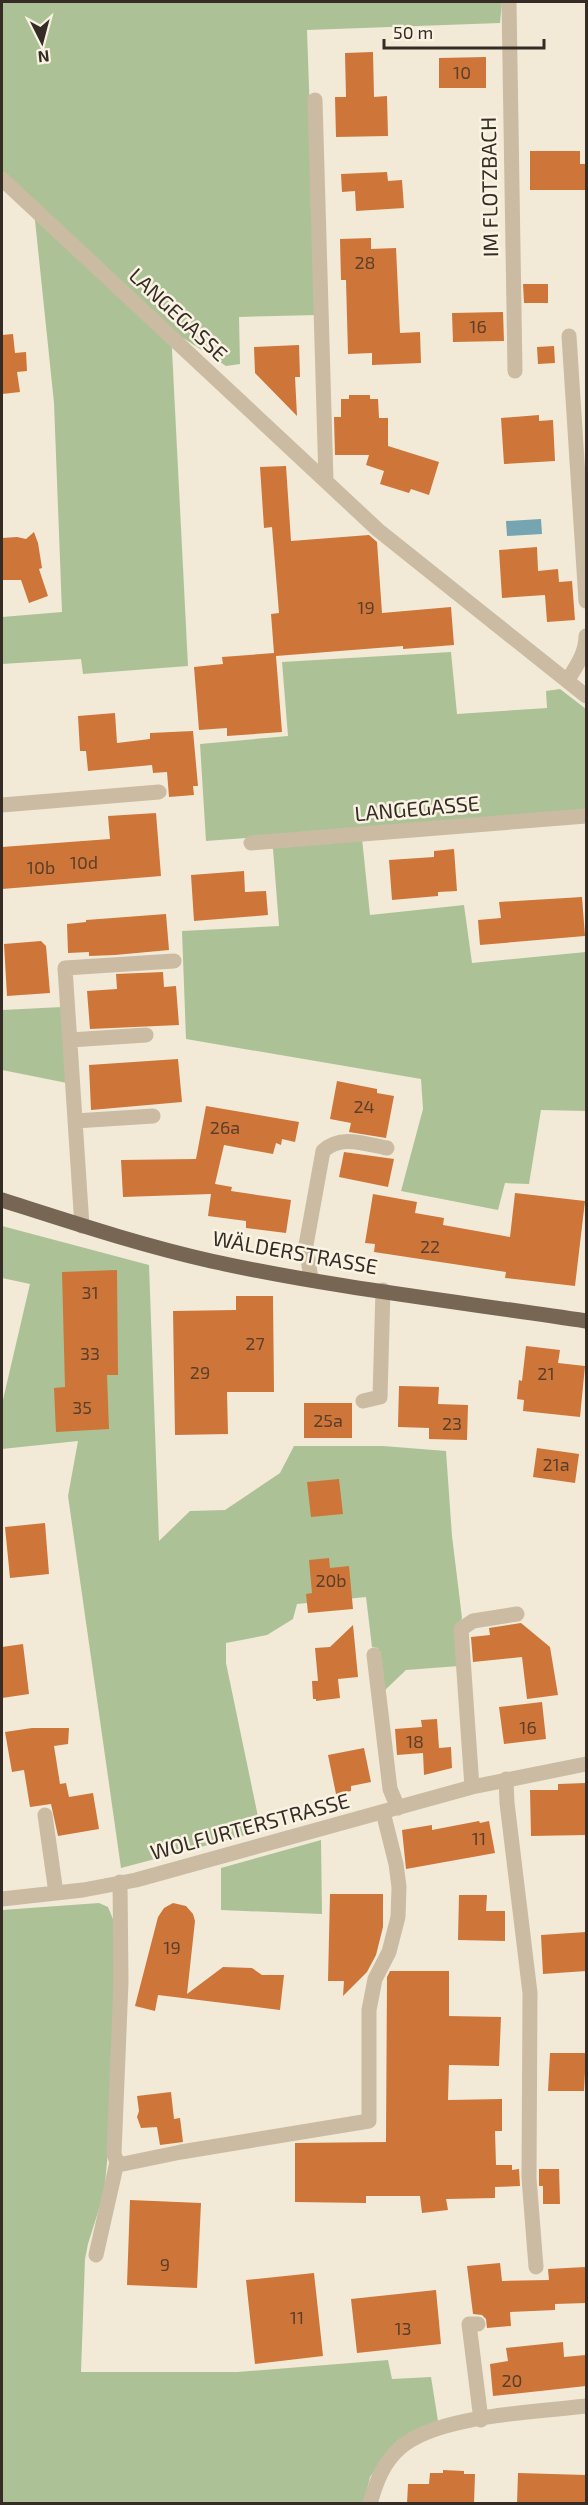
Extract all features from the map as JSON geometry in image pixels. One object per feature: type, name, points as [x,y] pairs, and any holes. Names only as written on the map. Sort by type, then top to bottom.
[{"type":"main road","name":"WÄLDERSTRASSE","points":[[2,1200],[180,1254],[311,1279],[586,1321]]},
{"type":"street","name":"IM FLOTZBACH","points":[[509,2],[514,371]]},
{"type":"street","points":[[315,100],[326,481]]},
{"type":"street","name":"LANGEGASSE","points":[[2,179],[378,530],[586,696]]},
{"type":"street","points":[[569,336],[586,601]]},
{"type":"street","points":[[567,681],[582,654],[586,636]]},
{"type":"street","points":[[2,805],[159,792]]},
{"type":"street","name":"LANGEGASSE","points":[[251,843],[586,816]]},
{"type":"street","points":[[82,1226],[65,968],[174,961]]},
{"type":"street","points":[[70,1040],[146,1035]]},
{"type":"street","points":[[75,1121],[153,1116]]},
{"type":"street","points":[[311,1279],[306,1245],[323,1151],[331,1143],[341,1140],[387,1148]]},
{"type":"street","points":[[363,1401],[380,1397],[383,1290]]},
{"type":"street","points":[[472,1787],[461,1629],[473,1621],[517,1614]]},
{"type":"street","points":[[117,2162],[123,2164],[181,2152],[369,2121],[369,2010],[375,1979],[389,1952],[398,1917],[399,1887],[374,1655]]},
{"type":"street","name":"WOLFURTERSTRASSE","points":[[2,1899],[120,1882],[472,1787],[586,1764]]},
{"type":"street","points":[[506,1779],[530,1993],[529,2178],[536,2267]]},
{"type":"street","points":[[45,1815],[56,1893]]},
{"type":"street","points":[[96,2255],[117,2162],[115,2138],[121,1982],[120,1882]]},
{"type":"street","points":[[478,2324],[469,2324],[481,2420]]},
{"type":"street","points":[[370,2504],[376,2481],[386,2464],[400,2448],[418,2435],[446,2426],[586,2406]]},
{"type":"green space","points":[[2,2],[502,2],[500,23],[307,30],[317,315],[239,317],[240,364],[226,366],[171,330],[188,666],[83,674],[81,659],[2,664],[2,617],[62,612],[54,403],[33,201],[2,172]]},
{"type":"green space","points":[[451,652],[457,714],[547,708],[546,691],[560,689],[586,709],[586,811],[361,829],[370,915],[464,905],[472,963],[586,952],[586,1111],[541,1110],[529,1184],[505,1183],[498,1210],[401,1191],[423,1109],[421,1079],[186,1039],[182,931],[279,926],[272,836],[206,841],[200,744],[288,736],[282,662]]},
{"type":"green space","points":[[62,1007],[67,1083],[2,1070],[2,1010]]},
{"type":"green space","points":[[2,1226],[149,1265],[159,1541],[190,1511],[225,1510],[280,1473],[294,1446],[383,1446],[446,1451],[452,1536],[462,1618],[456,1631],[459,1666],[406,1670],[383,1692],[378,1648],[372,1647],[366,1597],[297,1604],[293,1619],[267,1635],[226,1643],[226,1663],[261,1831],[121,1868],[68,1496],[78,1441],[2,1449],[2,1404],[30,1284],[2,1278]]},
{"type":"green space","points":[[321,1840],[322,1914],[221,1910],[221,1868]]},
{"type":"green space","points":[[99,1903],[108,1907],[115,1924],[114,2036],[104,2193],[85,2259],[81,2372],[237,2372],[388,2360],[392,2379],[431,2377],[438,2421],[397,2441],[370,2477],[364,2503],[2,2504],[2,1910]]},
{"type":"water","points":[[541,519],[542,534],[507,536],[506,521]]},
{"type":"building","points":[[373,52],[374,97],[387,96],[388,136],[336,137],[335,97],[346,97],[345,53]]},
{"type":"building","points":[[486,57],[486,88],[439,88],[439,58]]},
{"type":"building","points":[[530,151],[580,151],[580,164],[586,164],[586,190],[530,190]]},
{"type":"building","points":[[387,172],[388,181],[402,180],[404,208],[356,211],[355,191],[342,192],[341,174]]},
{"type":"building","points":[[371,238],[371,249],[396,248],[400,333],[420,332],[421,363],[372,365],[372,353],[348,354],[346,280],[341,280],[340,239]]},
{"type":"building","points":[[523,284],[548,284],[548,303],[524,303]]},
{"type":"building","points":[[503,312],[504,341],[453,342],[452,313]]},
{"type":"building","points":[[13,334],[15,353],[26,352],[27,371],[17,372],[20,392],[2,394],[2,335]]},
{"type":"building","points":[[299,345],[300,377],[295,377],[297,416],[255,373],[254,347]]},
{"type":"building","points":[[554,346],[555,363],[538,364],[537,347]]},
{"type":"building","points":[[349,395],[370,395],[370,399],[378,399],[379,418],[388,418],[388,446],[439,462],[429,495],[411,489],[409,493],[380,484],[384,471],[366,465],[369,455],[335,455],[334,417],[341,417],[341,399],[349,399]]},
{"type":"building","points":[[539,415],[539,421],[553,420],[555,461],[504,464],[501,418]]},
{"type":"building","points":[[286,466],[291,541],[369,535],[377,542],[382,613],[451,607],[454,645],[403,649],[403,646],[276,656],[282,732],[227,736],[227,728],[199,730],[194,667],[223,664],[222,657],[274,653],[271,614],[279,613],[272,527],[264,528],[260,467]]},
{"type":"building","points":[[34,532],[42,568],[39,569],[48,596],[29,603],[21,580],[2,580],[2,538],[26,539]]},
{"type":"building","points":[[537,547],[538,571],[558,569],[559,582],[572,581],[575,620],[547,622],[545,595],[502,598],[499,550]]},
{"type":"building","points":[[115,713],[117,743],[150,739],[150,733],[193,731],[198,786],[193,786],[194,795],[169,797],[167,772],[153,773],[152,765],[88,771],[86,751],[80,751],[78,716]]},
{"type":"building","points":[[156,813],[161,876],[2,889],[2,847],[110,839],[108,816]]},
{"type":"building","points":[[454,849],[457,891],[438,892],[438,896],[392,900],[389,860],[434,857],[434,851]]},
{"type":"building","points":[[244,871],[245,892],[266,891],[268,915],[194,921],[191,875]]},
{"type":"building","points":[[582,897],[585,936],[480,945],[478,920],[501,918],[499,902]]},
{"type":"building","points":[[166,914],[169,950],[89,956],[89,952],[68,953],[67,924],[86,922],[86,920]]},
{"type":"building","points":[[41,941],[46,946],[50,993],[7,996],[4,944]]},
{"type":"building","points":[[163,972],[164,987],[176,986],[179,1025],[90,1029],[87,991],[117,989],[116,974]]},
{"type":"building","points":[[178,1059],[182,1102],[91,1110],[89,1065]]},
{"type":"building","points":[[337,1081],[377,1089],[377,1093],[394,1096],[386,1138],[349,1132],[351,1123],[330,1119]]},
{"type":"building","points":[[206,1106],[299,1122],[295,1142],[282,1139],[281,1145],[276,1143],[273,1154],[224,1145],[215,1184],[232,1187],[231,1191],[291,1200],[286,1233],[246,1228],[246,1221],[208,1216],[211,1194],[123,1197],[121,1160],[196,1159]]},
{"type":"building","points":[[344,1152],[394,1159],[388,1187],[339,1177]]},
{"type":"building","points":[[515,1193],[585,1201],[575,1286],[505,1278],[506,1272],[374,1252],[375,1244],[365,1243],[373,1194],[417,1202],[415,1213],[444,1218],[443,1225],[510,1237]]},
{"type":"building","points":[[117,1270],[118,1375],[107,1375],[109,1429],[56,1432],[54,1388],[65,1387],[62,1272]]},
{"type":"building","points":[[236,1296],[273,1296],[274,1392],[227,1392],[228,1434],[175,1435],[173,1311],[236,1310]]},
{"type":"building","points":[[526,1346],[560,1350],[558,1363],[585,1366],[580,1417],[523,1411],[524,1400],[517,1399],[519,1380],[522,1381]]},
{"type":"building","points":[[399,1386],[439,1387],[438,1404],[468,1405],[467,1440],[429,1439],[429,1428],[398,1427]]},
{"type":"building","points":[[304,1403],[352,1403],[352,1438],[304,1438]]},
{"type":"building","points":[[537,1448],[579,1454],[575,1483],[533,1477]]},
{"type":"building","points":[[339,1479],[343,1514],[311,1517],[307,1482]]},
{"type":"building","points":[[45,1523],[49,1574],[10,1578],[5,1527]]},
{"type":"building","points":[[329,1558],[330,1568],[349,1566],[353,1609],[308,1613],[306,1594],[312,1593],[309,1560]]},
{"type":"building","points":[[521,1623],[550,1647],[558,1695],[527,1699],[522,1657],[473,1662],[471,1637],[490,1635],[489,1628]]},
{"type":"building","points":[[353,1625],[358,1677],[338,1679],[340,1698],[316,1701],[313,1699],[312,1681],[318,1681],[315,1648],[330,1647]]},
{"type":"building","points":[[23,1644],[29,1694],[2,1698],[2,1647]]},
{"type":"building","points":[[542,1702],[546,1739],[504,1744],[499,1707]]},
{"type":"building","points":[[437,1719],[439,1748],[451,1747],[452,1768],[424,1775],[423,1753],[397,1755],[395,1729],[422,1727],[421,1720]]},
{"type":"building","points":[[32,1728],[69,1728],[68,1744],[54,1746],[60,1784],[66,1783],[69,1797],[93,1793],[99,1829],[58,1836],[51,1804],[30,1807],[24,1770],[12,1772],[5,1732]]},
{"type":"building","points":[[364,1748],[371,1782],[351,1786],[351,1791],[336,1794],[328,1755]]},
{"type":"building","points":[[586,1783],[586,1835],[531,1836],[530,1790],[558,1790],[558,1784]]},
{"type":"building","points":[[479,1821],[480,1823],[489,1821],[495,1853],[406,1869],[402,1830],[432,1825],[432,1830]]},
{"type":"building","points":[[330,1894],[383,1894],[383,1927],[376,1955],[367,1972],[343,1996],[344,1981],[328,1981]]},
{"type":"building","points":[[459,1895],[487,1895],[486,1911],[505,1911],[505,1941],[458,1940]]},
{"type":"building","points":[[173,1903],[186,1906],[193,1914],[195,1921],[187,1994],[223,1967],[252,1968],[262,1975],[284,1975],[280,2010],[158,1995],[155,2011],[135,2006],[158,1917],[164,1908]]},
{"type":"building","points":[[586,1932],[586,1971],[543,1974],[541,1935]]},
{"type":"building","points":[[390,1971],[449,1971],[449,2016],[501,2017],[499,2066],[449,2065],[448,2100],[502,2099],[502,2131],[495,2131],[496,2165],[512,2165],[512,2170],[519,2169],[520,2186],[495,2187],[495,2198],[446,2199],[448,2210],[422,2213],[420,2196],[366,2196],[366,2203],[295,2202],[295,2143],[386,2142],[387,1977]]},
{"type":"building","points":[[550,2053],[586,2053],[584,2091],[548,2091]]},
{"type":"building","points":[[171,2092],[174,2119],[180,2118],[183,2142],[160,2145],[157,2127],[141,2128],[137,2117],[139,2111],[137,2096]]},
{"type":"building","points":[[539,2169],[559,2169],[560,2204],[543,2204],[543,2186],[539,2186]]},
{"type":"building","points":[[130,2200],[201,2203],[197,2288],[127,2285]]},
{"type":"building","points":[[500,2263],[502,2281],[549,2280],[548,2269],[585,2267],[586,2303],[555,2304],[555,2310],[510,2312],[511,2326],[487,2328],[486,2319],[482,2315],[473,2314],[467,2266]]},
{"type":"building","points":[[314,2273],[323,2356],[255,2364],[246,2280]]},
{"type":"building","points":[[436,2290],[441,2344],[357,2353],[351,2299]]},
{"type":"building","points":[[563,2342],[564,2357],[586,2355],[586,2386],[493,2396],[490,2364],[508,2361],[506,2348]]},
{"type":"building","points":[[443,2470],[475,2474],[474,2504],[407,2504],[408,2484],[429,2484],[430,2473],[443,2473]]},
{"type":"building","points":[[518,2473],[586,2475],[586,2504],[517,2504]]}]
